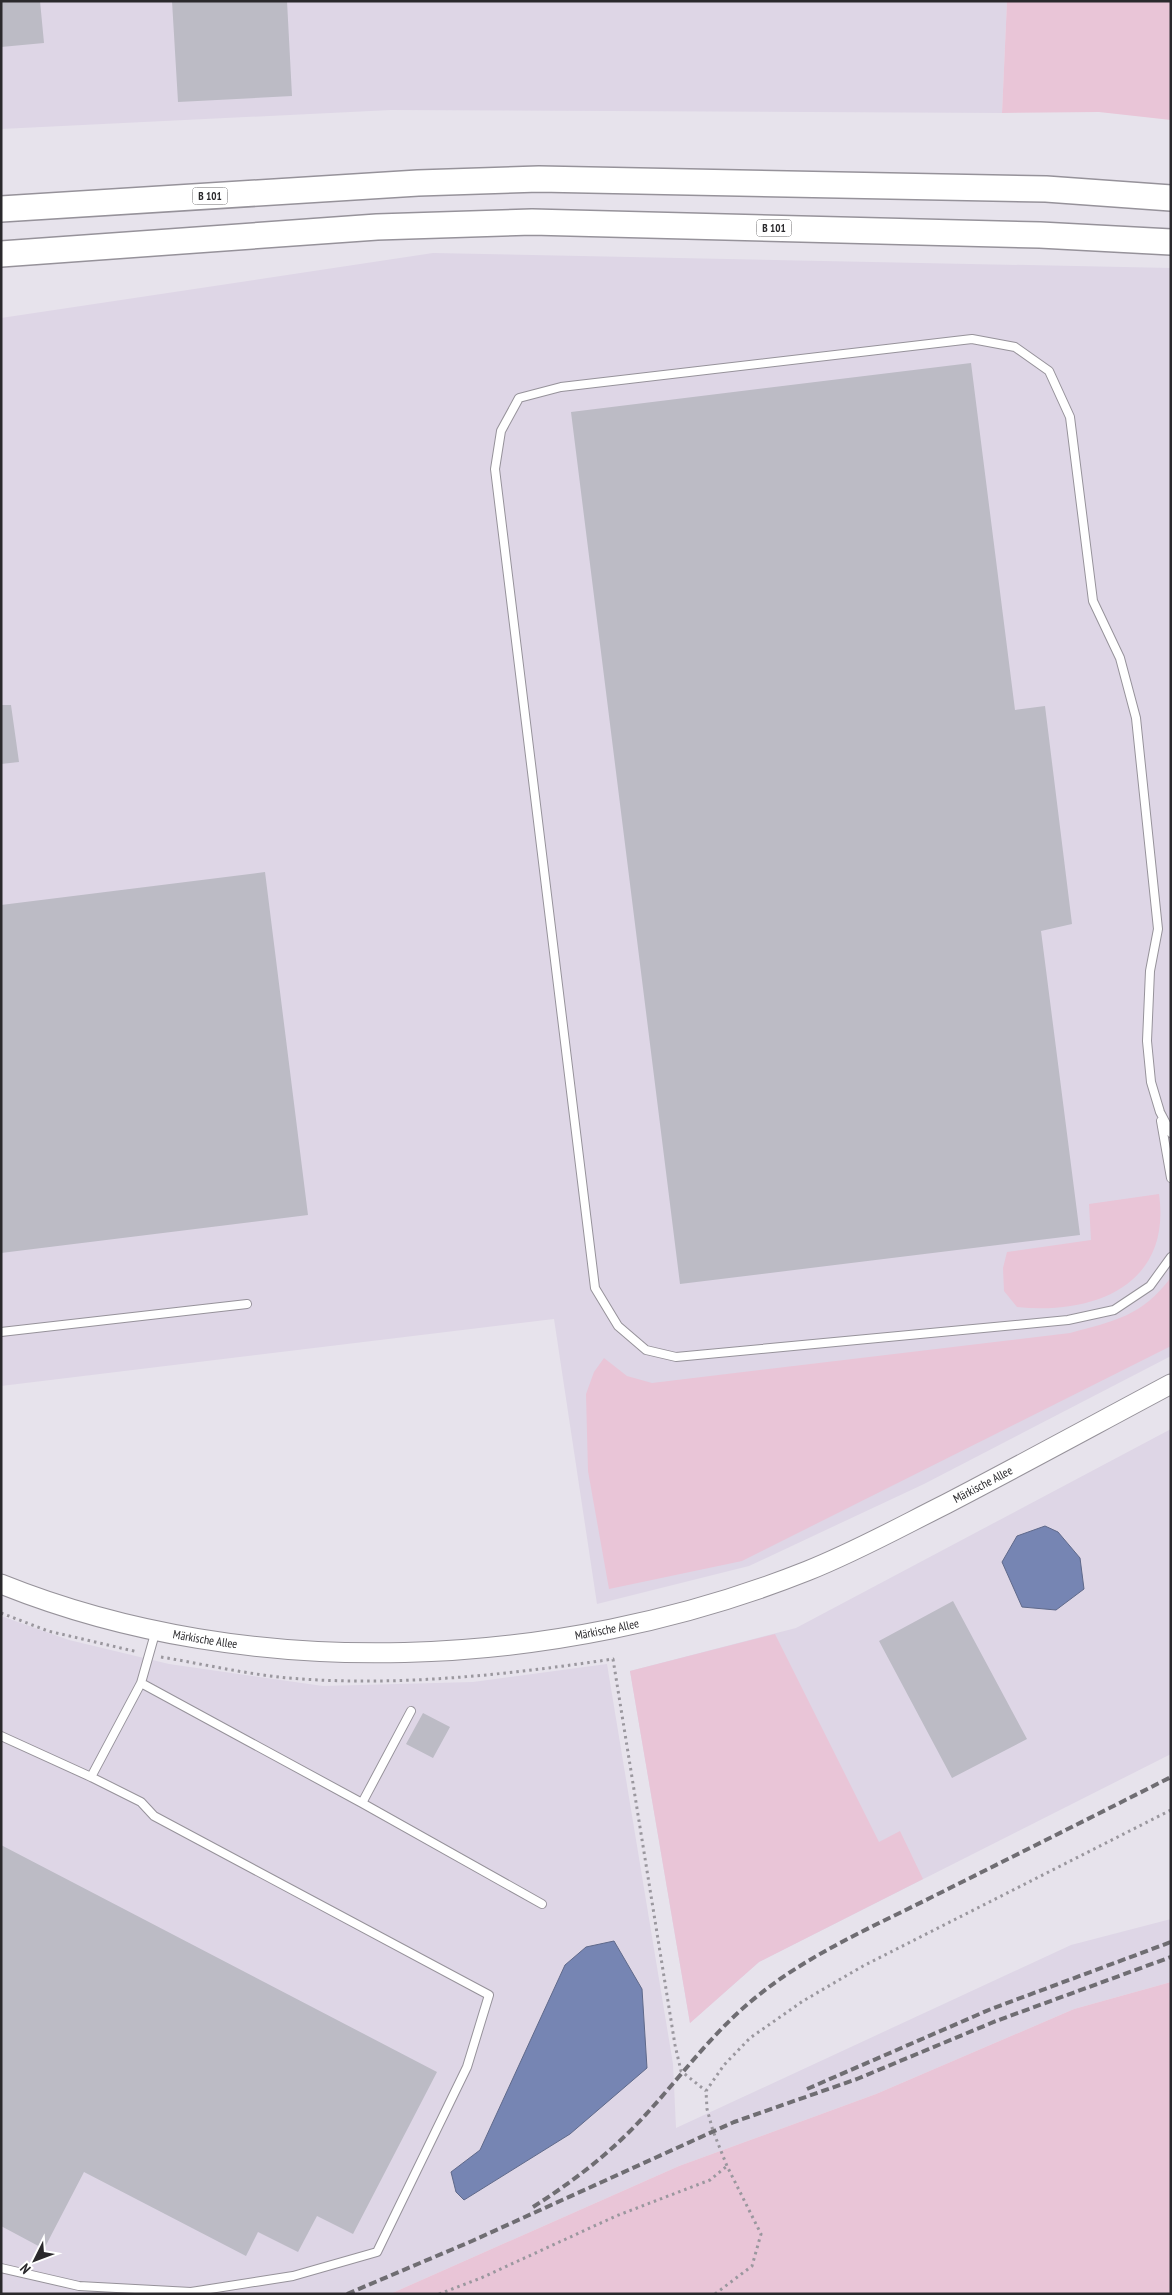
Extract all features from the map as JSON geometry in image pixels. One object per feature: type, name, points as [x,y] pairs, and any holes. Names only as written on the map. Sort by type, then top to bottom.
[{"type":"highway","name":"B 101","points":[[1,209],[408,184],[539,179],[1046,189],[1171,198]]},
{"type":"highway","name":"B 101","points":[[1,254],[377,227],[532,222],[1040,235],[1171,242]]},
{"type":"street","name":"Märkische Allee","points":[[1,1584],[91,1614],[199,1638],[276,1649],[347,1653],[475,1650],[600,1631],[747,1594],[852,1552],[1171,1384]]},
{"type":"lane","points":[[1171,1178],[1160,1112],[1151,1082],[1147,1041],[1150,971],[1158,928],[1136,718],[1120,658],[1093,602],[1070,417],[1049,371],[1015,347],[972,339],[561,387],[519,398],[501,431],[496,469],[595,1288],[618,1326],[646,1350],[676,1357],[1068,1320],[1114,1310],[1150,1286],[1171,1257]]},
{"type":"lane","points":[[1160,1112],[1171,1133]]},
{"type":"lane","points":[[1,1332],[247,1304]]},
{"type":"lane","points":[[91,1777],[141,1684],[156,1629]]},
{"type":"lane","points":[[141,1684],[362,1803],[542,1904]]},
{"type":"lane","points":[[362,1803],[411,1711]]},
{"type":"lane","points":[[1,1736],[141,1802],[154,1816],[489,1995],[467,2067],[377,2252],[293,2276],[191,2292],[79,2286],[1,2268]]},
{"type":"path","points":[[613,1659],[675,2044],[681,2071],[706,2091]]},
{"type":"path","points":[[715,2294],[752,2266],[761,2234],[727,2166],[713,2131],[707,2109],[706,2091],[724,2065],[750,2038],[803,2000],[863,1966],[1171,1810]]},
{"type":"path","points":[[439,2294],[481,2278],[616,2216],[710,2180],[727,2166]]},
{"type":"shaded area","points":[[1,1],[1007,1],[1002,113],[391,110],[1,129]]},
{"type":"shaded area","points":[[1007,1],[1171,1],[1171,120],[1099,112],[1002,113]]},
{"type":"shaded area","points":[[433,253],[1171,268],[1171,1356],[924,1484],[749,1566],[597,1604],[554,1319],[1,1386],[1,318]]},
{"type":"shaded area","points":[[1159,1194],[1160,1226],[1153,1252],[1140,1272],[1121,1288],[1099,1299],[1073,1306],[1045,1308],[1017,1307],[1004,1291],[1003,1268],[1007,1252],[1091,1240],[1089,1204]]},
{"type":"shaded area","points":[[1171,1277],[1171,1346],[742,1561],[609,1589],[588,1471],[586,1394],[594,1372],[604,1358],[627,1376],[652,1383],[1070,1333],[1100,1325],[1138,1309],[1150,1301]]},
{"type":"shaded area","points":[[1171,1429],[1171,1754],[759,1962],[690,2023],[630,1671],[796,1628]]},
{"type":"shaded area","points":[[1,1616],[69,1640],[169,1664],[323,1686],[473,1682],[607,1664],[673,2064],[676,2128],[1071,1945],[1171,1919],[1171,1982],[1074,2009],[876,2094],[679,2166],[390,2294],[1,2294]]},
{"type":"shaded area","points":[[775,1634],[879,1842],[900,1831],[923,1879],[759,1962],[690,2023],[630,1671]]},
{"type":"shaded area","points":[[1171,1982],[1171,2294],[390,2294],[679,2166],[876,2094],[1074,2009]]},
{"type":"water","points":[[1045,1526],[1058,1532],[1080,1558],[1084,1589],[1056,1610],[1022,1607],[1002,1562],[1017,1536]]},
{"type":"water","points":[[614,1941],[642,1989],[647,2068],[570,2134],[464,2200],[456,2192],[451,2172],[480,2150],[565,1965],[586,1947]]},
{"type":"building","points":[[1,1],[40,1],[44,43],[1,47]]},
{"type":"building","points":[[172,1],[287,1],[292,96],[178,102]]},
{"type":"building","points":[[971,363],[1015,710],[1045,706],[1072,924],[1041,931],[1080,1235],[680,1284],[571,412]]},
{"type":"building","points":[[1,705],[11,705],[19,762],[1,764]]},
{"type":"building","points":[[265,872],[308,1215],[1,1253],[1,905]]},
{"type":"building","points":[[953,1601],[1027,1739],[952,1778],[879,1641]]},
{"type":"building","points":[[423,1713],[450,1727],[433,1758],[406,1744]]},
{"type":"building","points":[[1,1845],[437,2072],[353,2234],[317,2216],[298,2252],[258,2232],[246,2256],[84,2172],[44,2249],[1,2226]]},
{"type":"railway","points":[[533,2207],[586,2170],[623,2138],[725,2025],[779,1980],[842,1942],[1171,1777]]},
{"type":"railway","points":[[807,2089],[991,2009],[1171,1942]]},
{"type":"railway","points":[[347,2294],[472,2241],[734,2122],[857,2079],[996,2021],[1171,1957]]}]
